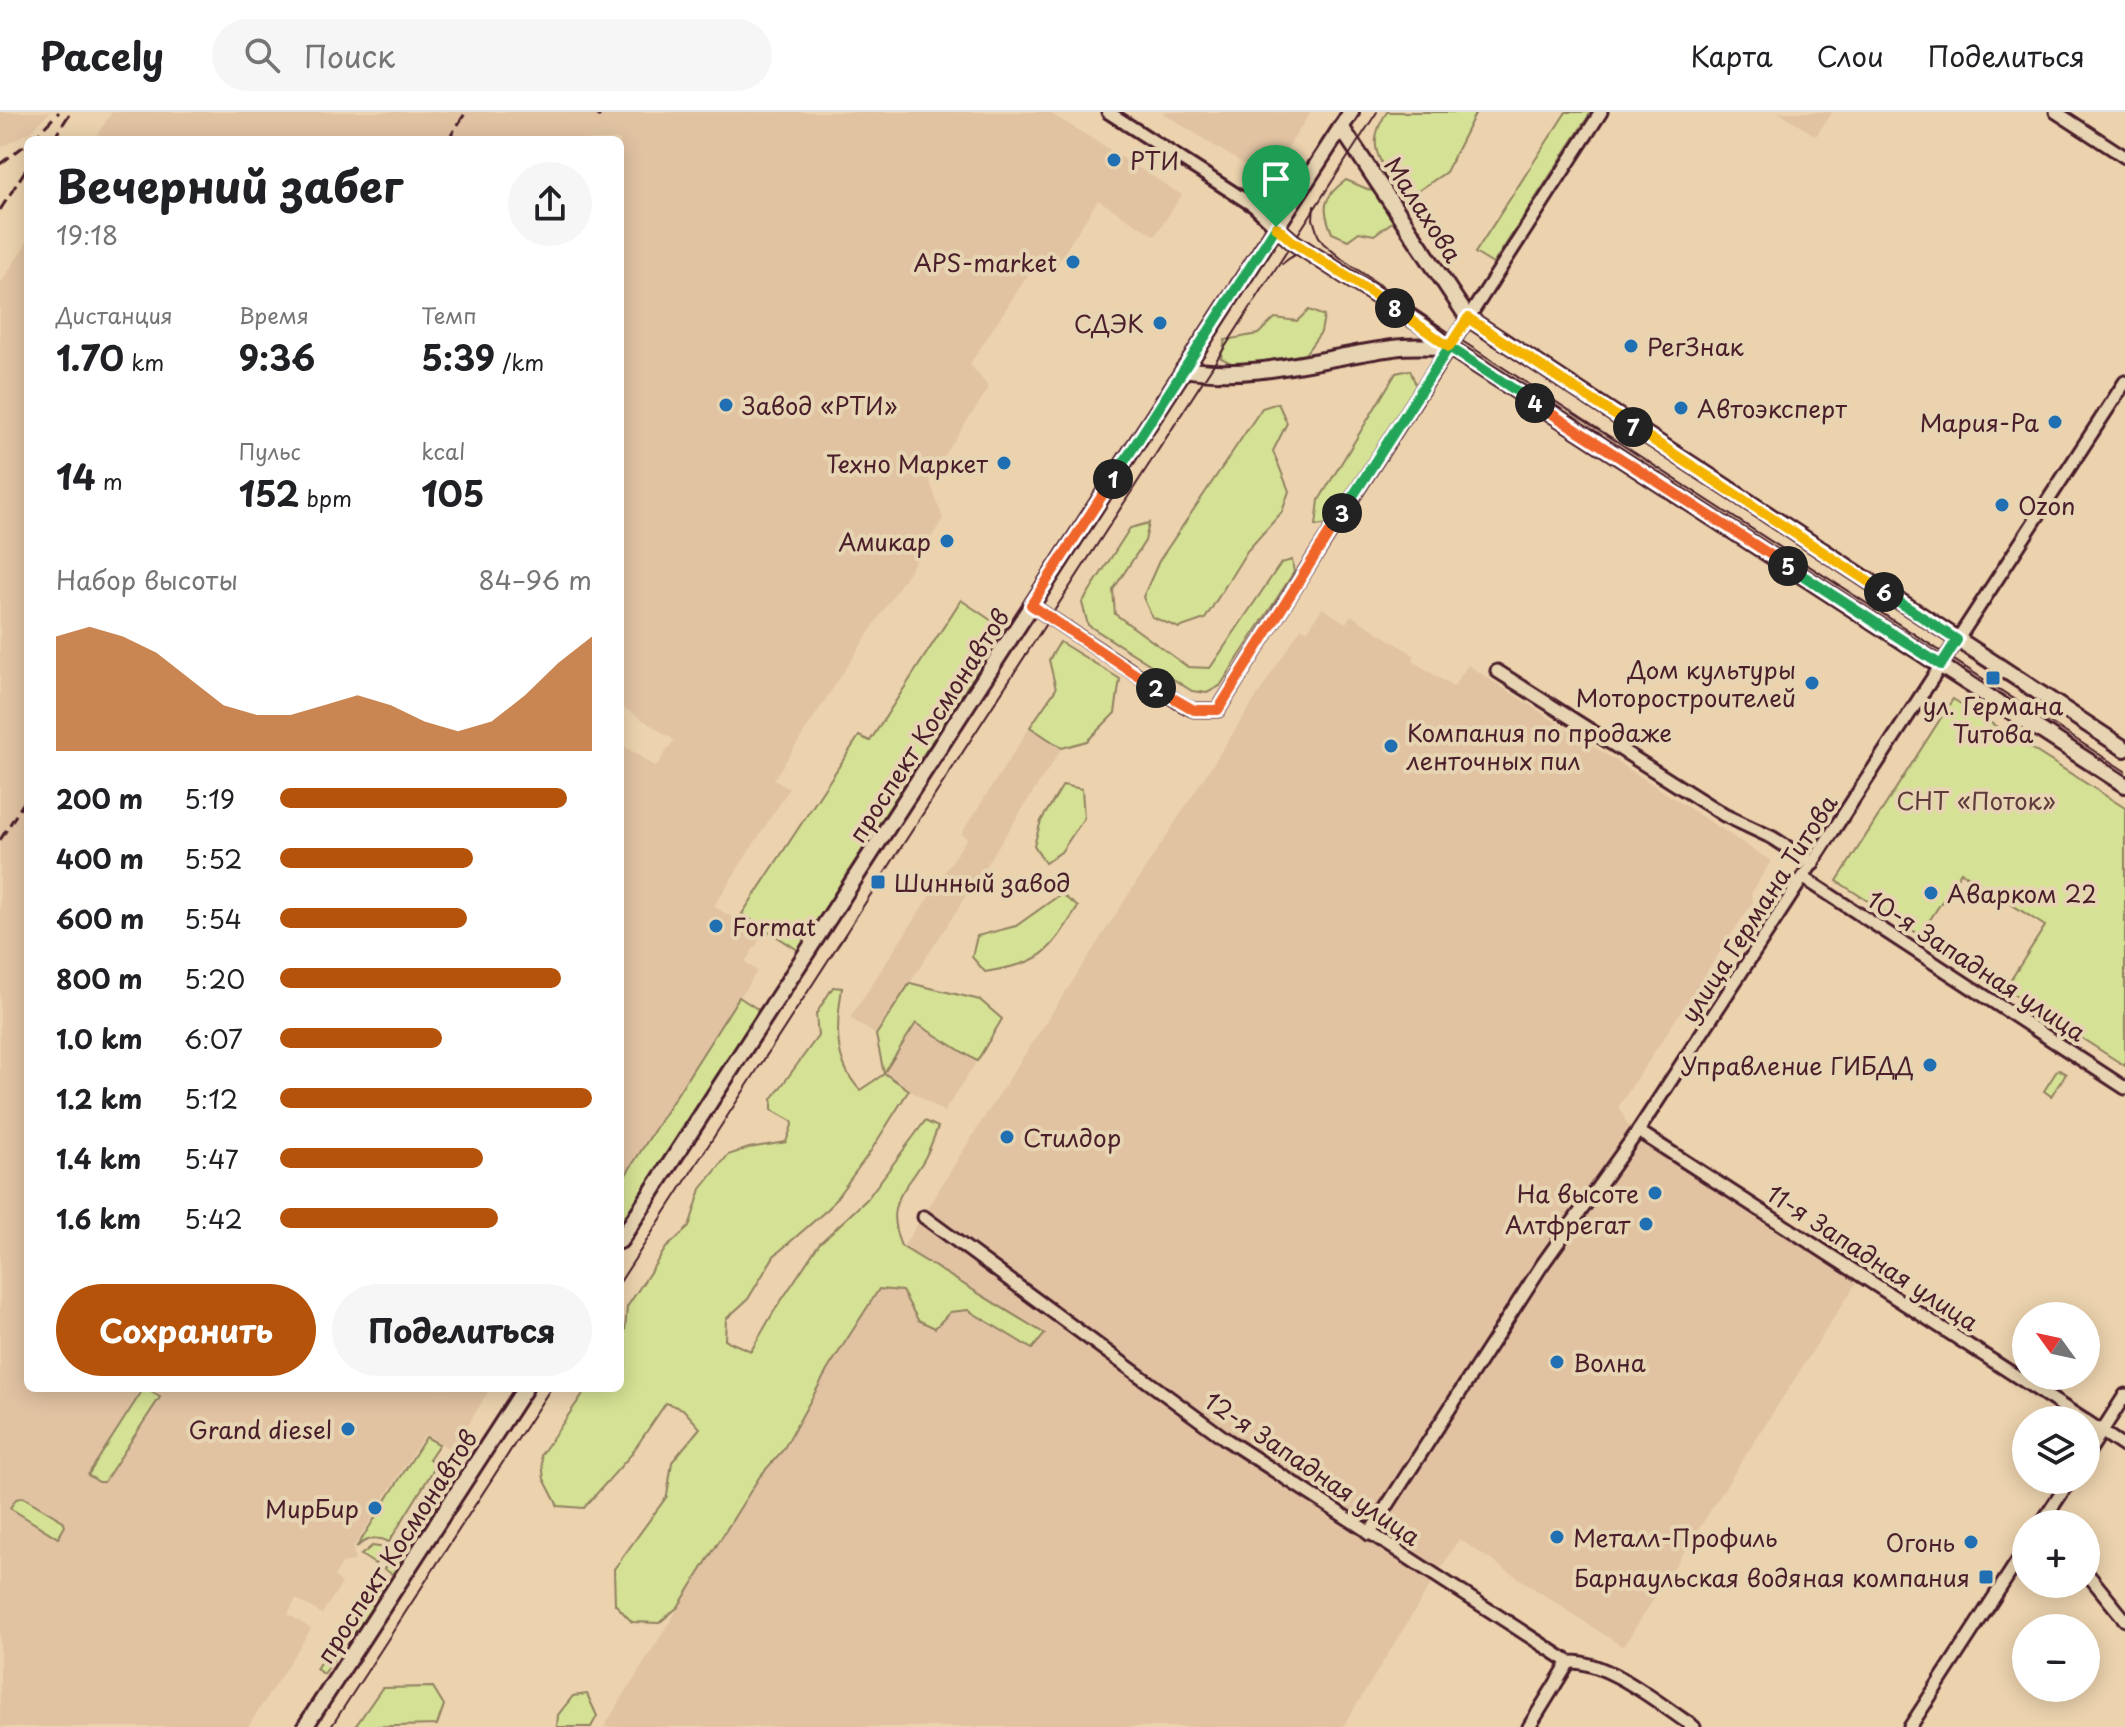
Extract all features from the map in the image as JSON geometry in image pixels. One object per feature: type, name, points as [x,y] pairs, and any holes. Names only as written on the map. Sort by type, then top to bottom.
[{"type":"main road","name":"проспект Космонавтов","points":[[624,1235],[1351,112]]},
{"type":"main road","name":"Малахова","points":[[1341,127],[1468,318]]},
{"type":"main road","points":[[1276,227],[1293,242],[1425,327],[1449,347],[2125,785]]},
{"type":"main road","points":[[1468,318],[2125,749]]},
{"type":"main road","points":[[1184,369],[1226,374],[1396,347],[1449,347]]},
{"type":"main road","name":"проспект Космонавтов","points":[[305,1727],[522,1392]]},
{"type":"street","points":[[1108,112],[1254,206],[1276,227]]},
{"type":"street","points":[[1031,605],[1183,705],[1194,710],[1218,710],[1601,112]]},
{"type":"street","points":[[2056,112],[2125,157]]},
{"type":"street","name":"улица Германа Титова","points":[[1369,1534],[1542,1265],[1638,1131],[2125,382]]},
{"type":"street","points":[[1497,671],[1724,815],[1773,838],[1813,864]]},
{"type":"street","name":"10-я Западная улица","points":[[1804,878],[2125,1088]]},
{"type":"street","name":"11-я Западная улица","points":[[1638,1131],[2062,1406]]},
{"type":"street","name":"12-я Западная улица","points":[[924,1217],[1227,1440],[1569,1662],[1584,1661],[1616,1676],[1694,1727]]},
{"type":"street","points":[[2100,1435],[2125,1395]]},
{"type":"street","name":"11-я Западная улица","points":[[2102,1432],[2125,1447]]},
{"type":"street","points":[[1910,1727],[2012,1570]]},
{"type":"street","points":[[2100,1589],[2125,1620]]},
{"type":"street","points":[[1529,1727],[1569,1662]]},
{"type":"shaded area","points":[[0,112],[50,112],[33,130],[0,148]]},
{"type":"shaded area","points":[[112,112],[1049,112],[1182,195],[1155,236],[1098,200],[1055,267],[1039,258],[970,364],[989,388],[929,479],[943,519],[774,779],[789,789],[714,906],[762,936],[745,962],[757,971],[624,1178],[624,746],[656,767],[674,740],[624,708],[624,136],[97,136]]},
{"type":"shaded area","points":[[1161,112],[1311,112],[1267,179]]},
{"type":"shaded area","points":[[1778,112],[1832,112],[1816,136]]},
{"type":"shaded area","points":[[24,247],[24,1392],[488,1392],[453,1451],[425,1434],[353,1548],[355,1561],[342,1563],[334,1576],[342,1583],[322,1614],[296,1599],[288,1614],[311,1629],[248,1727],[0,1727],[0,284]]},
{"type":"shaded area","points":[[1322,608],[1346,623],[1351,615],[1414,655],[1413,661],[1453,687],[1468,665],[1771,861],[1751,894],[1753,902],[1619,1106],[1627,1124],[1860,1277],[1623,1647],[1459,1539],[1343,1727],[604,1727],[976,1130],[1301,628],[1308,630]]},
{"type":"shaded area","points":[[1030,727],[1062,748],[876,1035],[850,1018],[967,838],[961,834]]},
{"type":"shaded area","points":[[916,1023],[977,1061],[944,1112],[884,1074]]},
{"type":"green space","points":[[1387,112],[1476,112],[1446,172],[1415,193],[1400,191],[1377,153],[1377,134]]},
{"type":"green space","points":[[1566,112],[1591,112],[1493,264],[1475,253]]},
{"type":"green space","points":[[1346,180],[1377,193],[1395,220],[1374,235],[1359,232],[1348,240],[1332,233],[1326,216],[1326,203]]},
{"type":"green space","points":[[1309,310],[1324,316],[1321,332],[1305,354],[1237,366],[1221,358],[1225,340],[1258,334],[1275,318],[1297,321]]},
{"type":"green space","points":[[1410,370],[1416,385],[1328,524],[1316,526],[1319,500],[1396,373]]},
{"type":"green space","points":[[1278,403],[1287,423],[1273,451],[1289,491],[1282,512],[1247,551],[1205,619],[1179,628],[1152,617],[1143,597],[1159,561],[1262,408]]},
{"type":"green space","points":[[1149,523],[1145,541],[1113,590],[1115,614],[1188,667],[1210,668],[1281,563],[1292,560],[1294,572],[1220,686],[1207,693],[1192,691],[1088,625],[1082,603],[1130,528]]},
{"type":"green space","points":[[961,600],[1004,629],[798,950],[742,914],[859,736],[870,741]]},
{"type":"green space","points":[[1060,642],[1120,679],[1115,713],[1087,741],[1062,748],[1030,727],[1056,689],[1049,660]]},
{"type":"green space","name":"СНТ «Поток»","points":[[1953,699],[2125,808],[2125,1066],[2005,989],[2045,926],[1961,872],[1920,935],[1837,881]]},
{"type":"green space","points":[[1063,785],[1082,789],[1084,818],[1061,852],[1045,863],[1034,845],[1041,821]]},
{"type":"green space","points":[[1061,894],[1078,907],[1059,936],[1042,954],[1020,965],[985,972],[972,957],[977,936],[1016,926]]},
{"type":"green space","points":[[910,983],[980,1000],[1002,1019],[977,1061],[916,1023],[884,1073],[909,1090],[870,1152],[829,1208],[774,1256],[748,1299],[726,1319],[725,1340],[751,1351],[819,1244],[867,1199],[925,1121],[938,1127],[924,1159],[897,1202],[894,1220],[901,1246],[1045,1334],[1032,1349],[968,1310],[950,1312],[935,1328],[918,1320],[902,1291],[879,1289],[828,1369],[783,1450],[760,1476],[678,1607],[659,1623],[632,1622],[615,1604],[614,1569],[667,1496],[672,1462],[700,1428],[683,1409],[666,1403],[630,1456],[584,1508],[558,1506],[544,1479],[541,1455],[584,1392],[624,1392],[627,1307],[666,1248],[689,1227],[701,1189],[728,1155],[786,1142],[793,1122],[772,1110],[772,1099],[818,1036],[816,1014],[833,987],[842,988],[838,1016],[841,1055],[851,1079],[860,1090],[884,1074],[876,1035]]},
{"type":"green space","points":[[739,997],[759,1010],[624,1219],[624,1178]]},
{"type":"green space","points":[[2058,1069],[2066,1074],[2051,1096],[2044,1091]]},
{"type":"green space","points":[[141,1392],[151,1392],[160,1397],[104,1482],[88,1475]]},
{"type":"green space","points":[[426,1437],[439,1444],[429,1459],[437,1464],[389,1542],[371,1539],[356,1548]]},
{"type":"green space","points":[[435,1489],[440,1492],[440,1499],[427,1521],[418,1515]]},
{"type":"green space","points":[[23,1497],[63,1521],[65,1526],[58,1538],[10,1508],[16,1499]]},
{"type":"green space","points":[[410,1528],[419,1533],[392,1574],[384,1569]]},
{"type":"green space","points":[[372,1546],[386,1548],[375,1564],[361,1555]]},
{"type":"green space","points":[[374,1584],[383,1590],[352,1637],[343,1632]]},
{"type":"green space","points":[[332,1644],[342,1652],[335,1656],[324,1674],[316,1669]]},
{"type":"green space","points":[[433,1687],[444,1705],[437,1725],[355,1727],[382,1688]]},
{"type":"green space","points":[[587,1694],[597,1716],[591,1727],[557,1727],[558,1715],[573,1696]]},
{"type":"tram line","points":[[624,1276],[1377,112]]},
{"type":"tram line","points":[[1314,206],[1313,219],[1318,235],[1342,259],[1456,337],[2125,771]]},
{"type":"tram line","points":[[1282,264],[1306,251],[1333,255]]},
{"type":"tram line","points":[[331,1727],[548,1392]]},
{"type":"railway","points":[[36,136],[59,112]]},
{"type":"railway","points":[[451,136],[466,112]]},
{"type":"railway","points":[[595,112],[600,117]]},
{"type":"railway","points":[[56,136],[70,113]]},
{"type":"railway","points":[[0,164],[24,146]]},
{"type":"railway","points":[[0,210],[24,172]]},
{"type":"railway","points":[[0,840],[24,802]]},
{"type":"place","name":"РТИ","points":[[1114,160]]},
{"type":"place","name":"АPS-market","points":[[1073,262]]},
{"type":"place","name":"СДЭК","points":[[1160,323]]},
{"type":"place","name":"РегЗнак","points":[[1631,346]]},
{"type":"place","name":"Завод «РТИ»","points":[[726,405]]},
{"type":"place","name":"Автоэксперт","points":[[1681,408]]},
{"type":"place","name":"Мария-Ра","points":[[2055,422]]},
{"type":"place","name":"Техно Маркет","points":[[1004,463]]},
{"type":"place","name":"Ozon","points":[[2002,505]]},
{"type":"place","name":"Амикар","points":[[947,541]]},
{"type":"place","name":"ул. Германа Титова","points":[[1993,678]]},
{"type":"place","name":"Дом культуры Моторостроителей","points":[[1812,683]]},
{"type":"place","name":"Компания по продаже ленточных пил","points":[[1391,746]]},
{"type":"place","name":"Шинный завод","points":[[878,882]]},
{"type":"place","name":"Аварком 22","points":[[1931,893]]},
{"type":"place","name":"Format","points":[[716,926]]},
{"type":"place","name":"Управление ГИБДД","points":[[1930,1065]]},
{"type":"place","name":"Стилдор","points":[[1007,1137]]},
{"type":"place","name":"На высоте","points":[[1655,1193]]},
{"type":"place","name":"Алтфрегат","points":[[1646,1224]]},
{"type":"place","name":"Волна","points":[[1557,1362]]},
{"type":"place","name":"Grand diesel","points":[[348,1429]]},
{"type":"place","name":"МирБир","points":[[375,1508]]},
{"type":"place","name":"Металл-Профиль","points":[[1557,1537]]},
{"type":"place","name":"Огонь","points":[[1971,1542]]},
{"type":"place","name":"Барнаульская водяная компания","points":[[1986,1577]]},
{"type":"route","points":[[1276,227],[1031,605],[1183,705],[1194,710],[1218,710],[1449,347],[1941,665],[1957,640],[1468,318],[1449,347],[1425,327],[1293,242],[1276,227]]}]
